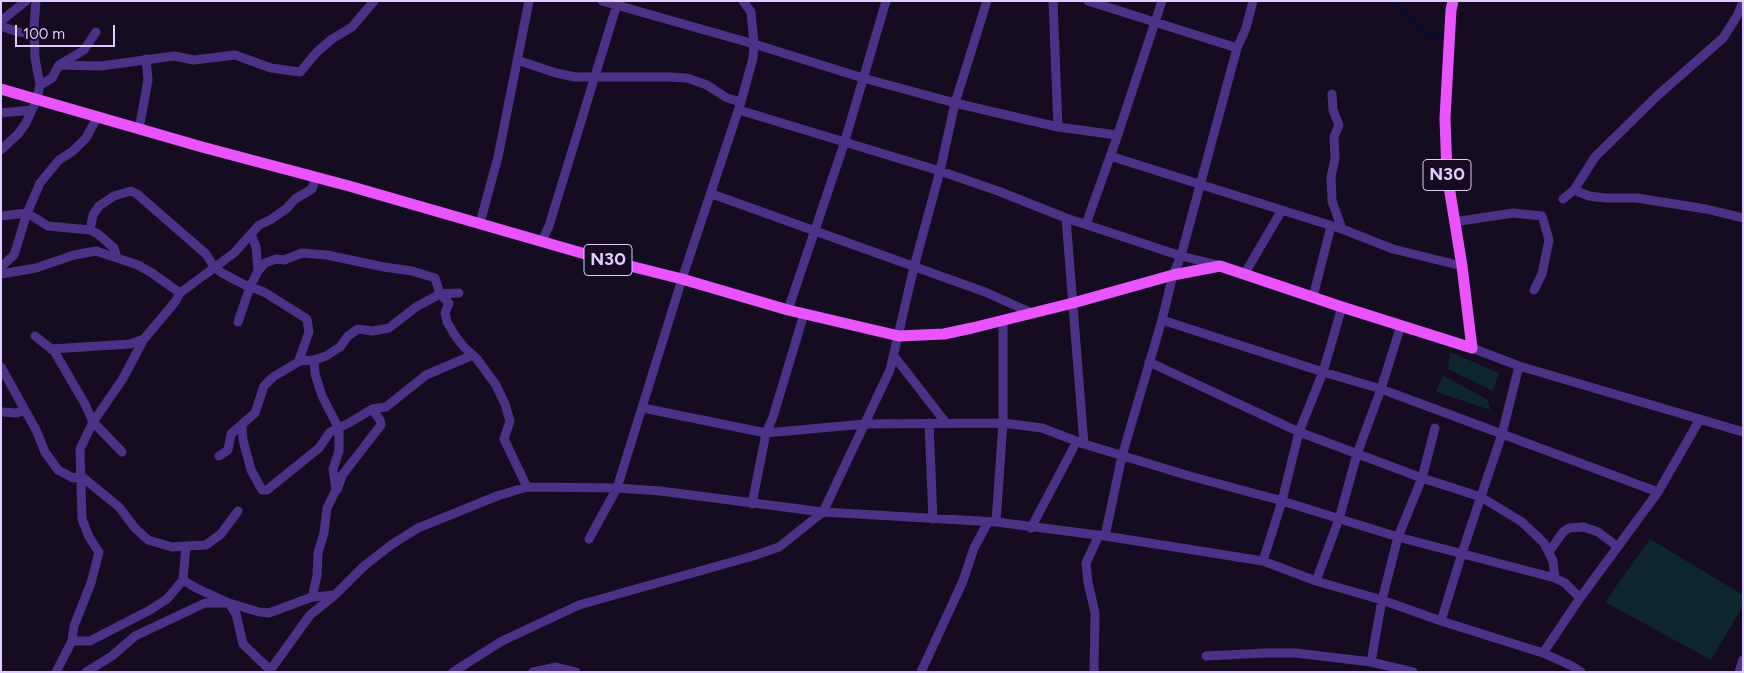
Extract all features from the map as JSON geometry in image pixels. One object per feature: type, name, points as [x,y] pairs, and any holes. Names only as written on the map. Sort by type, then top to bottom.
[{"type":"main road","name":"N30","points":[[1,89],[606,260],[682,279],[788,310],[899,336],[944,334],[1073,303],[1174,275],[1220,266],[1472,348],[1462,266],[1447,174],[1445,118],[1453,1]]},
{"type":"street","points":[[1,21],[26,1]]},
{"type":"street","points":[[1,150],[18,134],[37,99],[40,86],[35,58],[36,1]]},
{"type":"street","points":[[59,65],[101,66],[174,56],[194,60],[235,54],[271,68],[300,72],[324,45],[352,27],[374,1]]},
{"type":"street","points":[[480,223],[498,157],[516,60],[530,1]]},
{"type":"street","points":[[602,1],[754,44],[863,78],[955,103],[1058,127],[1117,136]]},
{"type":"street","points":[[590,539],[617,488],[682,279],[740,106],[753,58],[754,44],[751,12],[744,1]]},
{"type":"street","points":[[788,310],[844,144],[886,1]]},
{"type":"street","points":[[453,672],[502,641],[579,605],[779,547],[823,512],[890,370],[914,267],[940,171],[955,103],[987,1]]},
{"type":"street","points":[[1053,1],[1058,127]]},
{"type":"street","points":[[1088,1],[1237,48]]},
{"type":"street","points":[[1086,224],[1162,1]]},
{"type":"street","points":[[1094,672],[1095,613],[1086,563],[1102,536],[1122,456],[1181,256],[1237,48],[1246,28],[1252,1]]},
{"type":"street","points":[[1563,199],[1574,190],[1595,157],[1657,96],[1723,38],[1737,16],[1743,2]]},
{"type":"street","points":[[542,241],[549,226],[617,4]]},
{"type":"street","points":[[1,26],[18,32],[34,33]]},
{"type":"street","points":[[40,86],[52,78],[59,65],[84,50],[96,32]]},
{"type":"street","points":[[139,129],[148,80],[146,59]]},
{"type":"street","points":[[516,60],[576,77],[687,78],[706,85],[740,106],[844,144],[940,171],[998,191],[1066,218],[1181,256],[1220,266]]},
{"type":"street","points":[[1332,94],[1333,110],[1339,125],[1334,137],[1335,159],[1330,176],[1332,201],[1342,230]]},
{"type":"street","points":[[1,113],[32,110]]},
{"type":"street","points":[[1,267],[14,255],[26,212],[40,183],[59,160],[73,151],[86,138],[98,116]]},
{"type":"street","points":[[1110,156],[1331,226],[1393,249],[1462,266]]},
{"type":"street","points":[[56,672],[72,641],[74,626],[97,563],[99,552],[89,537],[82,519],[80,450],[94,422],[122,380],[144,339],[175,302],[180,293],[234,252],[258,226],[270,220],[286,209],[295,199],[312,189],[316,177]]},
{"type":"street","points":[[1574,190],[1589,196],[1637,198],[1706,209],[1743,218]]},
{"type":"street","points":[[90,230],[93,215],[99,206],[114,196],[131,192],[138,194],[206,254],[214,267],[250,287],[264,292],[307,319],[309,332],[300,361]]},
{"type":"street","points":[[712,194],[985,292],[1032,313]]},
{"type":"street","points":[[1244,273],[1282,210]]},
{"type":"street","points":[[1,216],[26,212],[48,226],[90,230],[98,234],[114,248],[117,258]]},
{"type":"street","points":[[1454,222],[1513,213],[1542,216],[1549,240],[1542,274],[1534,290]]},
{"type":"street","points":[[1031,528],[1080,442],[1073,303],[1066,218]]},
{"type":"street","points":[[1313,297],[1331,226]]},
{"type":"street","points":[[251,234],[256,247],[258,271]]},
{"type":"street","points":[[1,274],[36,268],[74,255],[96,251],[138,265],[180,293]]},
{"type":"street","points":[[238,322],[250,287],[258,271],[265,263],[276,259],[284,260],[302,253],[427,274],[436,278],[440,294],[449,303],[445,313],[447,322],[464,347],[474,355],[496,385],[505,404],[510,421],[504,439],[527,487]]},
{"type":"street","points":[[219,456],[228,450],[231,434],[255,412],[264,386],[280,373],[300,361],[314,360],[326,356],[340,347],[348,336],[358,329],[373,331],[389,328],[416,307],[440,294],[459,293]]},
{"type":"street","points":[[1263,561],[1282,501],[1299,432],[1323,372],[1342,307]]},
{"type":"street","points":[[752,504],[766,432],[773,417],[804,314]]},
{"type":"street","points":[[921,672],[963,581],[974,548],[992,522],[1003,423],[1003,320]]},
{"type":"street","points":[[1162,320],[1381,389],[1658,492]]},
{"type":"street","points":[[1316,582],[1339,518],[1357,454],[1381,389],[1401,325]]},
{"type":"street","points":[[35,336],[51,349],[63,364],[94,422],[122,452]]},
{"type":"street","points":[[51,349],[130,344],[144,339]]},
{"type":"street","points":[[1472,348],[1519,366],[1743,432]]},
{"type":"street","points":[[242,424],[243,440],[251,470],[262,490],[267,490],[319,448],[330,432],[339,429],[372,409],[386,407],[426,374],[474,355]]},
{"type":"street","points":[[894,356],[946,423]]},
{"type":"street","points":[[314,360],[315,374],[322,396],[339,429],[339,451],[333,469],[336,490]]},
{"type":"street","points":[[1149,362],[1299,432],[1422,478],[1481,497],[1522,522],[1544,543],[1554,561],[1555,578]]},
{"type":"street","points":[[1,366],[36,430],[45,452],[58,470],[73,478],[81,476]]},
{"type":"street","points":[[1441,621],[1502,434],[1519,366]]},
{"type":"street","points":[[643,408],[766,432],[865,424],[929,423],[1003,423],[1042,428],[1122,456],[1398,536],[1555,578],[1565,583],[1580,598]]},
{"type":"street","points":[[312,597],[327,508],[343,474],[381,426],[380,420],[372,409]]},
{"type":"street","points":[[1,412],[24,410]]},
{"type":"street","points":[[1542,654],[1580,598],[1658,492],[1700,419]]},
{"type":"street","points":[[929,423],[933,519]]},
{"type":"street","points":[[1371,662],[1382,600],[1398,536],[1422,478],[1435,428]]},
{"type":"street","points":[[81,476],[119,508],[135,528],[148,540],[172,547],[206,545],[221,534],[238,511]]},
{"type":"street","points":[[229,603],[236,614],[243,644],[270,671],[310,615],[335,595],[364,566],[392,544],[418,528],[497,496],[527,487],[617,488],[660,491],[823,512],[992,522],[1102,536],[1263,561],[1316,582],[1382,600],[1542,654],[1572,666],[1581,672]]},
{"type":"street","points":[[1549,552],[1568,528],[1584,527],[1598,532],[1618,547]]},
{"type":"street","points":[[72,641],[90,641],[150,610],[167,599],[183,580],[186,546]]},
{"type":"street","points":[[183,580],[229,603],[269,613],[312,597],[335,595]]},
{"type":"street","points":[[86,672],[112,656],[135,636],[163,624],[180,614],[205,603],[229,603]]},
{"type":"street","points":[[1206,656],[1296,653],[1371,662],[1413,672]]},
{"type":"street","points":[[1738,672],[1743,660]]},
{"type":"street","points":[[533,672],[556,667],[576,672]]},
{"type":"shaded area","points":[[1450,352],[1499,373],[1493,391],[1448,369]]},
{"type":"shaded area","points":[[1443,375],[1488,400],[1490,410],[1436,392]]},
{"type":"shaded area","points":[[1650,539],[1743,595],[1743,606],[1711,660],[1605,602]]},
{"type":"waterway","points":[[1392,1],[1429,35],[1444,38]]}]
